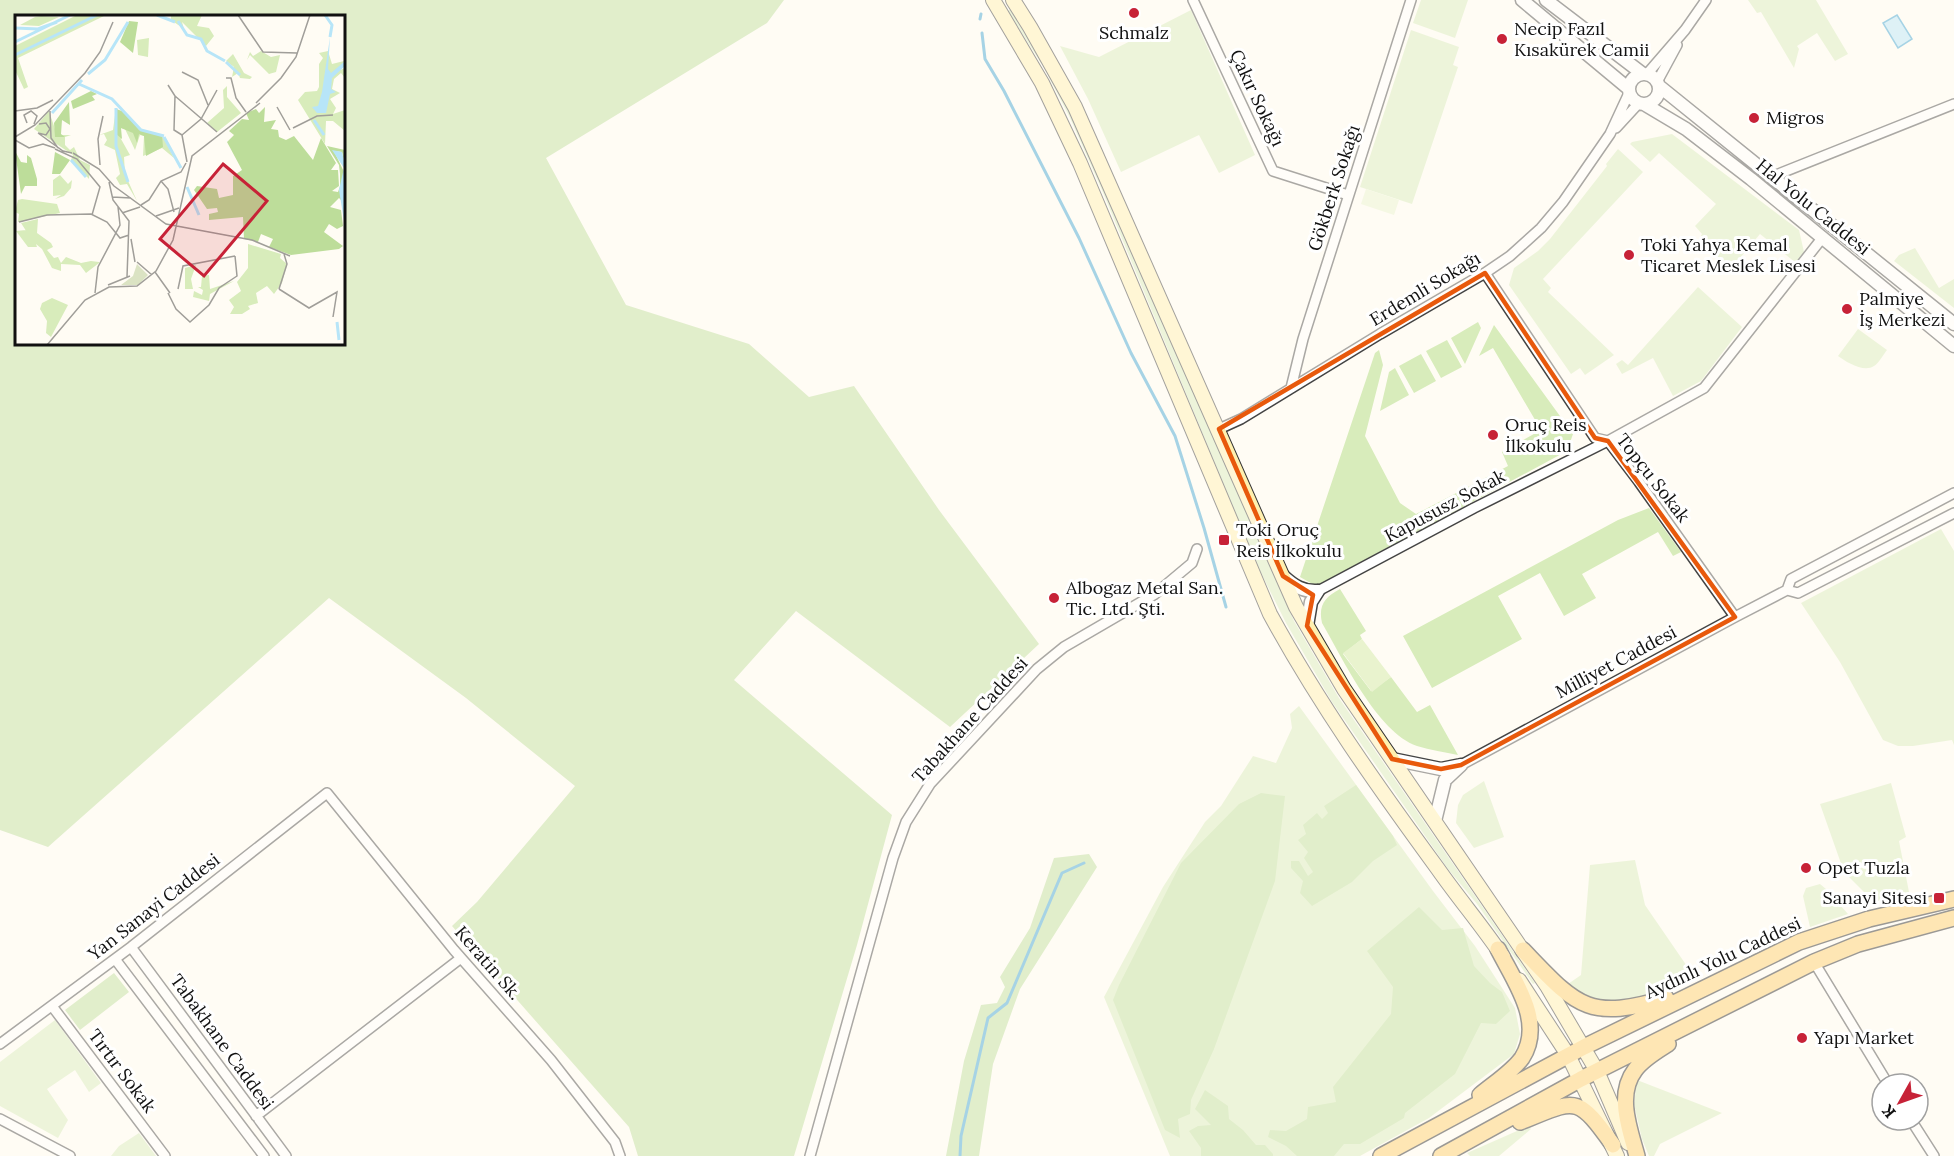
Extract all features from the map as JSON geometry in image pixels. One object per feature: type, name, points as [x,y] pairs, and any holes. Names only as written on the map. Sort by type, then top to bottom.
[{"type":"main road","points":[[993,0],[1042,82],[1075,153],[1270,614],[1300,669],[1336,724],[1439,871],[1498,949],[1569,1055],[1615,1150]]},
{"type":"main road","points":[[1013,0],[1075,107],[1296,608],[1344,689],[1523,950],[1584,1047],[1635,1156]]},
{"type":"main road","name":"Aydınlı Yolu Caddesi","points":[[1569,1055],[1799,942],[1869,919],[1954,899]]},
{"type":"main road","points":[[1441,1156],[1581,1079],[1814,962],[1858,944],[1954,918]]},
{"type":"main road","points":[[1449,1121],[1515,1065],[1528,1045],[1530,1021],[1526,1005],[1498,949]]},
{"type":"main road","points":[[1523,950],[1568,994],[1587,1005],[1602,1009],[1617,1010],[1642,1005],[1712,983]]},
{"type":"main road","points":[[1635,1156],[1625,1102],[1630,1078],[1643,1062],[1713,1012]]},
{"type":"main road","points":[[1381,1156],[1569,1055]]},
{"type":"main road","points":[[1467,1143],[1566,1105],[1580,1107],[1589,1113],[1615,1150]]},
{"type":"street","name":"Çakır Sokağı","points":[[1193,0],[1274,171],[1348,195]]},
{"type":"street","name":"Gökberk Sokağı","points":[[1291,388],[1303,339],[1411,0]]},
{"type":"street","points":[[1522,0],[1629,91],[1635,101],[1642,104],[1656,98],[1651,79],[1706,0]]},
{"type":"street","name":"Hal Yolu Caddesi","points":[[1546,0],[1651,79],[1954,324]]},
{"type":"street","points":[[1629,91],[1635,77],[1651,79]]},
{"type":"street","name":"Erdemli Sokağı","points":[[1219,429],[1241,419],[1510,256],[1541,228],[1563,202],[1610,134],[1629,91]]},
{"type":"street","name":"Erdemli Sokağı","points":[[1610,134],[1642,104]]},
{"type":"street","name":"Hal Yolu Caddesi","points":[[1642,104],[1686,129],[1823,237],[1954,346]]},
{"type":"street","points":[[1772,177],[1954,104]]},
{"type":"street","name":"Kapususz Sokak","points":[[1318,591],[1474,508],[1608,441],[1704,388],[1823,237]]},
{"type":"street","name":"Topçu Sokak","points":[[1485,273],[1595,438],[1608,441],[1735,617]]},
{"type":"street","name":"Milliyet Caddesi","points":[[1461,765],[1787,590],[1791,579],[1954,493]]},
{"type":"street","name":"Milliyet Caddesi","points":[[1787,590],[1798,593],[1954,513]]},
{"type":"street","name":"Tabakhane Caddesi","points":[[810,1156],[893,858],[906,822],[930,784],[1037,669],[1064,647],[1155,594],[1192,563],[1197,549]]},
{"type":"street","points":[[1283,576],[1305,591],[1318,591]]},
{"type":"street","points":[[1307,626],[1311,602],[1318,591]]},
{"type":"street","points":[[1392,759],[1441,769],[1461,765]]},
{"type":"street","points":[[1435,821],[1445,780],[1461,765]]},
{"type":"street","name":"Yan Sanayi Caddesi","points":[[0,1044],[131,947],[327,793]]},
{"type":"street","name":"Keratin Sk.","points":[[327,793],[461,958],[551,1060],[615,1142],[620,1156]]},
{"type":"street","name":"Tabakhane Caddesi","points":[[131,947],[286,1156]]},
{"type":"street","points":[[256,1116],[461,958]]},
{"type":"street","points":[[115,959],[264,1156]]},
{"type":"street","points":[[1814,962],[1881,1072]]},
{"type":"street","name":"Tırtır Sokak","points":[[52,1006],[165,1156]]},
{"type":"street","points":[[0,1119],[70,1156]]},
{"type":"street","points":[[1919,1132],[1934,1156]]},
{"type":"highlighted area","points":[[1485,273],[1595,438],[1608,441],[1735,617],[1461,765],[1441,769],[1392,759],[1307,626],[1313,595],[1283,576],[1219,429]]},
{"type":"green space","points":[[0,0],[784,0],[767,23],[546,158],[626,305],[749,344],[809,397],[854,386],[939,510],[1039,644],[950,727],[796,611],[734,680],[892,815],[857,945],[794,1156],[638,1156],[629,1127],[452,926],[477,902],[575,786],[466,698],[329,598],[48,847],[0,830]]},
{"type":"green space","points":[[1421,0],[1468,0],[1455,38],[1413,23]]},
{"type":"green space","points":[[1748,0],[1816,0],[1848,54],[1835,61],[1817,33],[1797,46],[1799,49],[1794,68],[1761,12],[1757,13]]},
{"type":"green space","points":[[1011,9],[1047,67],[1072,116],[1294,621],[1339,698],[1535,983],[1533,984],[1477,904],[1448,869],[1332,702],[1286,623],[1257,565],[1070,118],[1044,68],[1008,11]]},
{"type":"green space","points":[[1191,10],[1255,155],[1219,173],[1199,135],[1121,172],[1088,99],[1060,46],[1099,57]]},
{"type":"green space","points":[[1411,30],[1459,47],[1453,65],[1458,67],[1412,204],[1360,187]]},
{"type":"green space","points":[[1672,134],[1799,230],[1804,252],[1796,263],[1760,234],[1731,269],[1699,239],[1702,234],[1695,226],[1716,204],[1659,153],[1650,162],[1630,144]]},
{"type":"green space","points":[[1618,149],[1643,172],[1543,279],[1551,288],[1548,292],[1614,355],[1585,375],[1580,368],[1571,374],[1509,285],[1514,268],[1538,251],[1550,239]]},
{"type":"green space","points":[[1366,189],[1399,200],[1394,215],[1361,204]]},
{"type":"green space","points":[[1915,248],[1939,288],[1954,279],[1954,308],[1894,261],[1899,255]]},
{"type":"green space","points":[[1698,287],[1742,327],[1701,381],[1673,396],[1653,358],[1622,374],[1616,364],[1622,360],[1628,365]]},
{"type":"green space","points":[[1478,322],[1481,328],[1465,364],[1451,338]]},
{"type":"green space","points":[[1494,325],[1573,434],[1567,451],[1316,586],[1300,577],[1375,353],[1379,350],[1383,365],[1365,436],[1400,503],[1416,514],[1508,466],[1502,452],[1541,430],[1493,348],[1479,356]]},
{"type":"green space","points":[[1858,329],[1887,350],[1878,363],[1870,368],[1855,366],[1838,356]]},
{"type":"green space","points":[[1447,340],[1462,367],[1441,378],[1426,351]]},
{"type":"green space","points":[[1421,354],[1436,381],[1414,393],[1399,366]]},
{"type":"green space","points":[[1395,368],[1409,395],[1380,411],[1389,372]]},
{"type":"green space","points":[[1649,508],[1681,552],[1673,556],[1658,532],[1582,574],[1596,598],[1564,616],[1540,573],[1498,596],[1522,639],[1432,688],[1403,636],[1618,520]]},
{"type":"green space","points":[[1941,529],[1954,551],[1954,745],[1952,740],[1898,746],[1883,740],[1840,662],[1801,603]]},
{"type":"green space","points":[[1340,589],[1366,631],[1360,635],[1362,639],[1343,654],[1371,691],[1391,677],[1417,712],[1430,705],[1458,755],[1417,746],[1402,738],[1388,726],[1362,693],[1322,623],[1321,611],[1324,602]]},
{"type":"green space","points":[[1362,639],[1391,677],[1372,692],[1343,653]]},
{"type":"green space","points":[[1299,706],[1475,946],[1515,1008],[1520,1034],[1514,1054],[1429,1118],[1360,1156],[1170,1156],[1104,997],[1163,887],[1205,822],[1221,806],[1253,756],[1276,763],[1292,728],[1290,714]]},
{"type":"green space","points":[[1484,781],[1504,837],[1474,848],[1456,823],[1458,805],[1463,795]]},
{"type":"green space","points":[[1891,783],[1906,837],[1899,841],[1909,892],[1874,902],[1844,872],[1820,804]]},
{"type":"green space","points":[[1356,785],[1397,845],[1373,861],[1352,882],[1312,906],[1300,893],[1303,881],[1291,868],[1291,861],[1299,861],[1308,876],[1313,872],[1304,858],[1308,852],[1298,840],[1306,834],[1303,825],[1317,813],[1322,819],[1328,813],[1324,806]]},
{"type":"green space","points":[[1261,793],[1285,796],[1275,881],[1214,1049],[1191,1100],[1190,1114],[1178,1119],[1180,1138],[1165,1130],[1113,1000],[1181,863],[1239,804]]},
{"type":"green space","points":[[1089,854],[1097,867],[1020,989],[993,1064],[979,1156],[946,1156],[964,1061],[981,1005],[997,1003],[1005,987],[1000,977],[1030,928],[1054,858]]},
{"type":"green space","points":[[1635,860],[1645,905],[1691,972],[1639,998],[1607,1001],[1579,994],[1568,984],[1581,975],[1590,865]]},
{"type":"green space","points":[[1820,884],[1848,914],[1810,927],[1803,896],[1806,888]]},
{"type":"green space","points":[[1419,907],[1442,930],[1463,928],[1474,966],[1502,992],[1510,1011],[1496,1024],[1481,1023],[1455,1074],[1405,1113],[1404,1118],[1360,1144],[1344,1144],[1334,1156],[1297,1156],[1286,1146],[1268,1137],[1270,1130],[1286,1131],[1307,1119],[1308,1107],[1336,1102],[1333,1087],[1391,1014],[1393,987],[1367,951]]},
{"type":"green space","points":[[114,973],[129,992],[80,1030],[65,1010]]},
{"type":"green space","points":[[55,1020],[101,1083],[89,1092],[75,1070],[47,1089],[68,1120],[58,1138],[0,1106],[0,1062]]},
{"type":"green space","points":[[1637,1080],[1722,1113],[1660,1144],[1654,1156],[1649,1156],[1642,1139],[1634,1104]]},
{"type":"green space","points":[[1205,1090],[1228,1106],[1229,1119],[1256,1145],[1265,1145],[1273,1156],[1201,1156],[1201,1148],[1189,1131],[1198,1126],[1211,1125],[1195,1109]]},
{"type":"green space","points":[[1528,1126],[1531,1129],[1499,1156],[1470,1156],[1467,1153]]},
{"type":"green space","points":[[139,1133],[156,1156],[111,1156],[119,1146]]},
{"type":"water","points":[[1897,15],[1912,39],[1898,48],[1883,23]]},
{"type":"waterway","points":[[980,19],[981,14]]},
{"type":"waterway","points":[[982,33],[985,59],[1004,91],[1079,238],[1131,353],[1175,436],[1226,607]]},
{"type":"waterway","points":[[960,1156],[961,1136],[988,1018],[1007,1003],[1062,873],[1084,863]]},
{"type":"place","name":"Schmalz","points":[[1134,13]]},
{"type":"place","name":"Necip Fazıl Kısakürek Camii","points":[[1502,39]]},
{"type":"place","name":"Migros","points":[[1754,118]]},
{"type":"place","name":"Toki Yahya Kemal Ticaret Meslek Lisesi","points":[[1629,255]]},
{"type":"place","name":"Palmiye İş Merkezi","points":[[1847,309]]},
{"type":"place","name":"Oruç Reis İlkokulu","points":[[1493,435]]},
{"type":"place","name":"Toki Oruç Reis İlkokulu","points":[[1224,540]]},
{"type":"place","name":"Albogaz Metal San. Tic. Ltd. Şti.","points":[[1054,598]]},
{"type":"place","name":"Opet Tuzla","points":[[1806,868]]},
{"type":"place","name":"Sanayi Sitesi","points":[[1939,898]]},
{"type":"place","name":"Yapı Market","points":[[1802,1038]]}]
